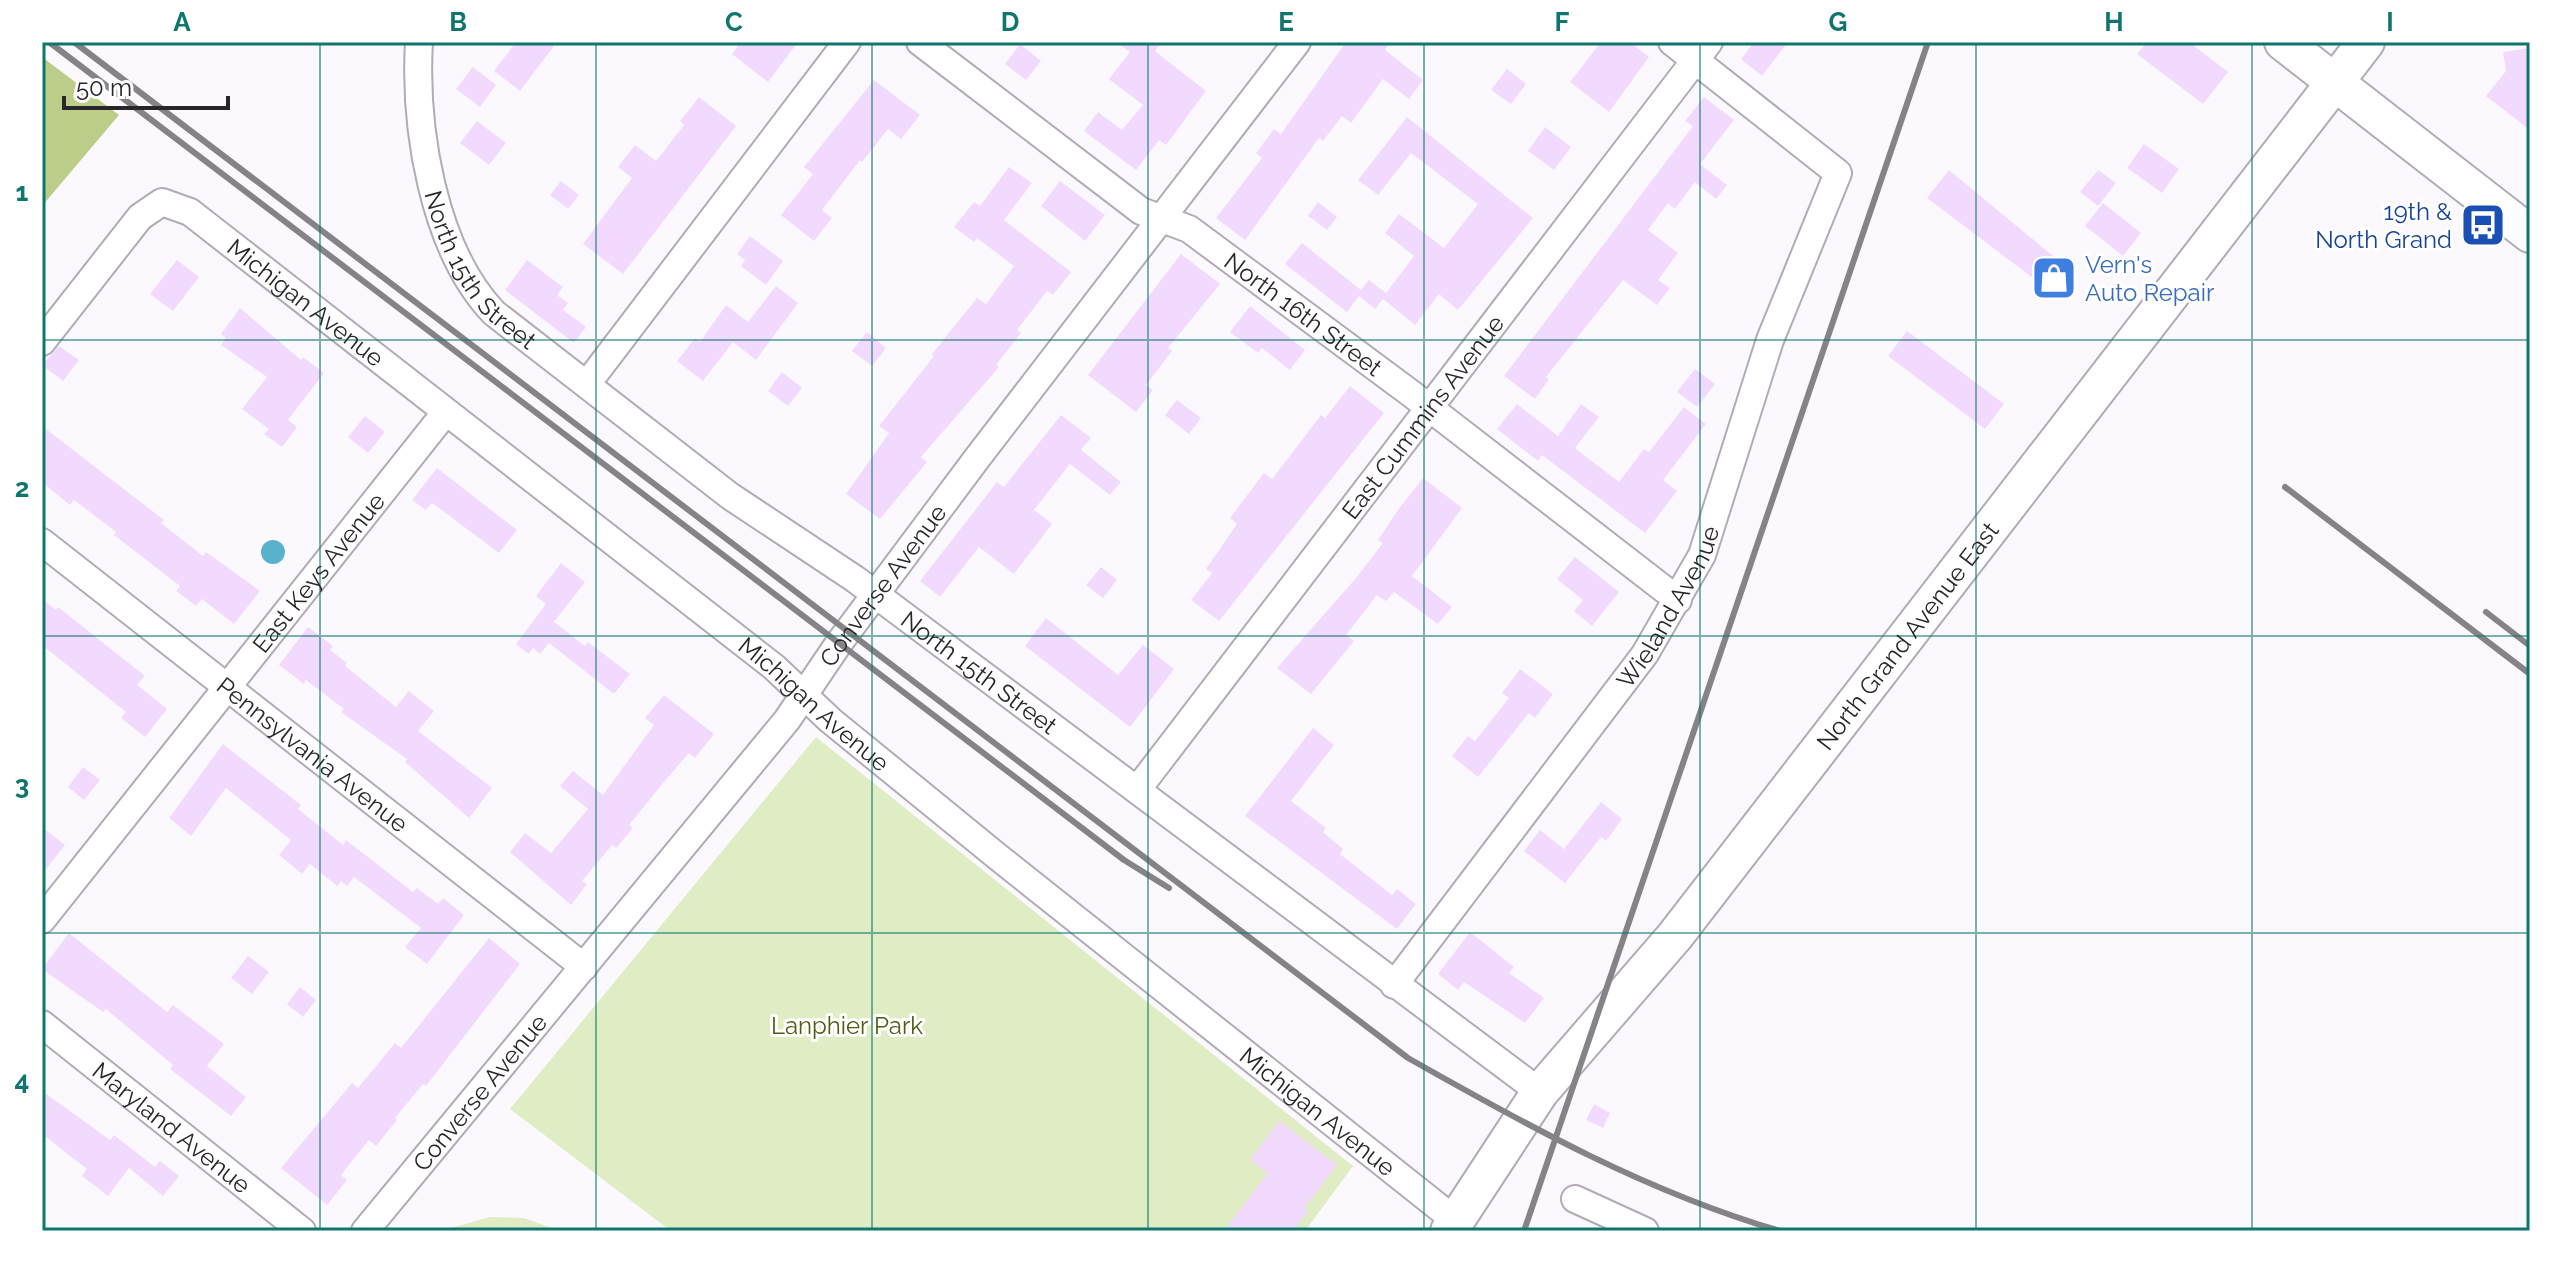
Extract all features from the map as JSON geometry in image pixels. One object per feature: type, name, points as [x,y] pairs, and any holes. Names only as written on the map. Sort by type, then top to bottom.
[{"type":"street","name":"North 15th Street","points":[[419,42],[418,76],[425,137],[443,232],[475,292],[494,313],[730,496],[876,595],[1540,1092]]},
{"type":"street","points":[[587,384],[847,42]]},
{"type":"street","name":"North 16th Street","points":[[920,42],[1141,211],[1183,225],[1428,407],[1678,600]]},
{"type":"street","name":"Converse Avenue","points":[[365,1231],[805,697],[876,595],[1297,42]]},
{"type":"street","points":[[1672,42],[1702,52]]},
{"type":"street","points":[[2283,42],[2530,234]]},
{"type":"street","name":"North Grand Avenue East","points":[[1452,1226],[1540,1092],[1675,936],[2366,42]]},
{"type":"street","name":"Wieland Avenue","points":[[1394,985],[1645,654],[1678,600],[1702,555],[1770,340],[1838,173],[1702,52]]},
{"type":"street","name":"East Cummins Avenue","points":[[1137,790],[1702,52]]},
{"type":"street","name":"Michigan Avenue","points":[[42,342],[140,217],[162,202],[175,204],[209,225],[445,413],[774,667],[805,697],[1010,867],[1452,1226]]},
{"type":"street","name":"East Keys Avenue","points":[[42,920],[445,413]]},
{"type":"street","name":"Pennsylvania Avenue","points":[[42,542],[584,967]]},
{"type":"street","name":"Maryland Avenue","points":[[42,1024],[302,1231]]},
{"type":"street","points":[[1575,1199],[1645,1231]]},
{"type":"green space","points":[[42,57],[119,115],[42,206]]},
{"type":"green space","name":"Lanphier Park","points":[[816,737],[1353,1166],[1305,1231],[671,1231],[510,1109]]},
{"type":"green space","points":[[489,1217],[524,1218],[560,1231],[441,1231]]},
{"type":"water","points":[[273,540],[281,544],[285,552],[281,560],[273,564],[265,560],[261,552],[265,544]]},
{"type":"building","points":[[516,42],[557,42],[520,91],[494,71]]},
{"type":"building","points":[[741,42],[798,42],[768,82],[732,54]]},
{"type":"building","points":[[1116,42],[1162,42],[1155,51],[1206,91],[1166,145],[1159,140],[1136,170],[1084,131],[1098,112],[1122,130],[1143,105],[1109,79],[1130,52]]},
{"type":"building","points":[[1346,42],[1391,42],[1385,50],[1423,80],[1409,99],[1383,79],[1351,123],[1342,116],[1323,141],[1319,138],[1245,240],[1216,218],[1262,158],[1256,153],[1274,129],[1281,134]]},
{"type":"building","points":[[1601,42],[1630,42],[1649,57],[1609,112],[1570,82]]},
{"type":"building","points":[[1754,42],[1788,42],[1762,76],[1741,59]]},
{"type":"building","points":[[2147,42],[2189,42],[2228,72],[2203,104],[2137,54]]},
{"type":"building","points":[[1020,44],[1041,61],[1026,80],[1005,64]]},
{"type":"building","points":[[2530,48],[2530,130],[2486,96],[2506,71],[2503,52]]},
{"type":"building","points":[[473,67],[496,85],[480,107],[456,89]]},
{"type":"building","points":[[1507,69],[1526,84],[1511,104],[1491,90]]},
{"type":"building","points":[[874,80],[920,115],[901,139],[888,129],[862,162],[860,160],[822,210],[832,218],[814,241],[781,215],[813,174],[804,167]]},
{"type":"building","points":[[699,97],[736,126],[623,274],[583,244],[632,178],[618,167],[635,145],[656,161],[684,125],[680,121]]},
{"type":"building","points":[[1704,97],[1734,120],[1700,164],[1727,185],[1716,199],[1695,182],[1675,209],[1668,203],[1648,230],[1678,253],[1658,280],[1670,288],[1657,305],[1623,280],[1546,377],[1549,379],[1535,399],[1504,376],[1693,126],[1685,121]]},
{"type":"building","points":[[1407,117],[1533,218],[1458,310],[1439,294],[1415,325],[1383,299],[1375,309],[1359,296],[1347,312],[1285,264],[1302,243],[1361,290],[1369,280],[1386,293],[1414,256],[1385,233],[1399,214],[1444,248],[1478,204],[1411,153],[1378,195],[1358,180]]},
{"type":"building","points":[[477,121],[506,143],[489,165],[460,143]]},
{"type":"building","points":[[1545,127],[1571,147],[1554,170],[1528,151]]},
{"type":"building","points":[[2144,144],[2179,169],[2162,193],[2127,168]]},
{"type":"building","points":[[1009,167],[1032,183],[1004,220],[1071,272],[1053,295],[1047,291],[1017,330],[1021,333],[996,365],[999,367],[921,457],[927,462],[880,519],[846,494],[889,433],[879,426],[934,356],[932,354],[977,298],[986,304],[1014,266],[977,238],[974,242],[954,227],[974,202],[980,206]]},
{"type":"building","points":[[1949,170],[2070,270],[2053,293],[1927,198]]},
{"type":"building","points":[[2098,170],[2116,183],[2098,206],[2080,192]]},
{"type":"building","points":[[561,181],[579,195],[568,209],[550,195]]},
{"type":"building","points":[[1060,181],[1105,215],[1085,241],[1041,206]]},
{"type":"building","points":[[1318,202],[1337,217],[1327,230],[1308,216]]},
{"type":"building","points":[[2103,203],[2141,233],[2123,256],[2085,226]]},
{"type":"building","points":[[750,236],[783,261],[766,285],[741,266],[745,260],[737,254]]},
{"type":"building","points":[[1181,254],[1220,284],[1168,348],[1172,351],[1146,385],[1153,390],[1136,412],[1088,375]]},
{"type":"building","points":[[177,260],[199,277],[173,311],[150,294]]},
{"type":"building","points":[[527,260],[563,287],[557,295],[568,303],[563,310],[586,327],[574,343],[505,290]]},
{"type":"building","points":[[776,286],[798,303],[756,360],[733,342],[703,381],[677,361],[695,338],[700,342],[726,305],[748,322]]},
{"type":"building","points":[[1250,306],[1305,350],[1290,370],[1262,348],[1258,353],[1230,332]]},
{"type":"building","points":[[240,308],[301,360],[303,357],[324,373],[288,420],[297,427],[282,447],[264,434],[269,429],[242,409],[267,377],[221,345],[226,338],[221,334]]},
{"type":"building","points":[[1907,331],[2004,404],[1985,429],[1888,356]]},
{"type":"building","points":[[867,332],[886,348],[872,366],[852,351]]},
{"type":"building","points":[[59,346],[79,360],[63,381],[42,365]]},
{"type":"building","points":[[1695,369],[1715,384],[1697,407],[1677,392]]},
{"type":"building","points":[[782,372],[802,388],[788,406],[768,391]]},
{"type":"building","points":[[1350,386],[1384,413],[1219,621],[1191,600],[1212,573],[1206,569],[1237,524],[1230,518],[1264,473],[1272,479],[1321,415],[1325,418]]},
{"type":"building","points":[[1177,400],[1201,418],[1189,434],[1165,415]]},
{"type":"building","points":[[1517,404],[1558,436],[1581,404],[1599,417],[1575,448],[1619,482],[1644,449],[1649,452],[1684,407],[1706,424],[1663,480],[1677,491],[1645,533],[1542,455],[1538,461],[1497,429]]},
{"type":"building","points":[[1061,415],[1091,438],[1081,450],[1121,482],[1110,495],[1070,464],[1034,510],[1052,524],[1014,574],[979,547],[940,597],[920,581],[997,482],[1004,487]]},
{"type":"building","points":[[365,416],[385,432],[368,453],[348,437]]},
{"type":"building","points":[[42,426],[164,520],[161,523],[203,556],[206,552],[260,591],[234,624],[202,599],[196,606],[176,591],[180,586],[114,535],[116,532],[74,500],[70,505],[42,482]]},
{"type":"building","points":[[437,468],[517,530],[499,553],[432,503],[426,510],[412,500]]},
{"type":"building","points":[[1423,478],[1462,508],[1412,576],[1452,607],[1438,624],[1394,592],[1386,601],[1377,595],[1346,635],[1354,641],[1311,694],[1277,668],[1383,543],[1378,540]]},
{"type":"building","points":[[1575,557],[1619,592],[1592,626],[1574,611],[1583,600],[1557,579]]},
{"type":"building","points":[[561,563],[585,582],[554,622],[585,646],[588,642],[630,674],[614,694],[549,643],[540,654],[533,648],[529,654],[516,644],[546,604],[536,596]]},
{"type":"building","points":[[1101,567],[1117,580],[1103,598],[1086,585]]},
{"type":"building","points":[[42,599],[56,610],[58,607],[145,676],[137,685],[167,709],[145,737],[121,718],[126,712],[42,645]]},
{"type":"building","points":[[1046,618],[1118,675],[1143,645],[1174,669],[1130,727],[1025,646]]},
{"type":"building","points":[[308,627],[333,646],[330,650],[347,663],[345,666],[396,707],[409,691],[434,711],[418,731],[492,788],[469,818],[405,762],[407,759],[341,712],[344,709],[306,680],[304,684],[279,665]]},
{"type":"building","points":[[1520,669],[1553,694],[1535,718],[1529,713],[1478,777],[1452,756],[1468,736],[1475,741],[1509,698],[1502,693]]},
{"type":"building","points":[[664,695],[714,734],[695,758],[689,753],[664,782],[629,825],[633,828],[616,848],[612,845],[582,881],[587,884],[571,905],[510,852],[525,833],[551,853],[588,809],[560,786],[573,771],[603,795],[654,725],[645,718]]},
{"type":"building","points":[[1313,728],[1334,745],[1291,801],[1326,828],[1323,832],[1343,849],[1340,854],[1392,895],[1397,889],[1416,904],[1397,929],[1245,816]]},
{"type":"building","points":[[223,744],[301,805],[298,809],[343,845],[346,840],[413,892],[417,888],[438,904],[443,898],[464,915],[427,964],[405,947],[421,928],[354,877],[347,886],[341,881],[337,886],[310,864],[302,874],[279,855],[291,840],[226,788],[191,836],[169,818]]},
{"type":"building","points":[[83,767],[100,780],[84,800],[68,787]]},
{"type":"building","points":[[1601,802],[1622,819],[1606,841],[1601,837],[1565,883],[1524,851],[1540,830],[1564,849]]},
{"type":"building","points":[[42,827],[65,845],[42,874]]},
{"type":"building","points":[[1470,932],[1514,967],[1509,973],[1544,998],[1525,1023],[1464,982],[1458,990],[1438,974]]},
{"type":"building","points":[[69,933],[167,1012],[173,1005],[224,1044],[207,1066],[246,1097],[231,1116],[170,1069],[173,1065],[106,1009],[103,1012],[42,969]]},
{"type":"building","points":[[489,938],[520,964],[426,1086],[423,1084],[395,1118],[397,1120],[376,1146],[369,1140],[341,1175],[347,1180],[327,1205],[281,1168],[352,1083],[358,1088],[395,1043],[401,1048]]},
{"type":"building","points":[[248,956],[269,972],[252,994],[231,978]]},
{"type":"building","points":[[300,987],[316,1000],[303,1017],[287,1004]]},
{"type":"building","points":[[42,1091],[110,1140],[114,1135],[155,1167],[160,1161],[179,1176],[163,1196],[129,1168],[108,1196],[82,1176],[87,1169],[42,1134]]},
{"type":"building","points":[[1594,1104],[1610,1113],[1603,1128],[1586,1120]]},
{"type":"building","points":[[1279,1121],[1337,1165],[1304,1208],[1308,1211],[1293,1231],[1224,1231],[1268,1173],[1250,1160]]},
{"type":"railway","points":[[49,42],[1124,860],[1169,888]]},
{"type":"railway","points":[[74,42],[1408,1058],[1543,1132],[1635,1177],[1780,1231]]},
{"type":"railway","points":[[1524,1231],[1928,42]]},
{"type":"railway","points":[[2285,487],[2530,674]]},
{"type":"railway","points":[[2486,612],[2530,646]]},
{"type":"place","name":"19th & North Grand","points":[[2483,225]]},
{"type":"place","name":"Vern's Auto Repair","points":[[2054,278]]}]
